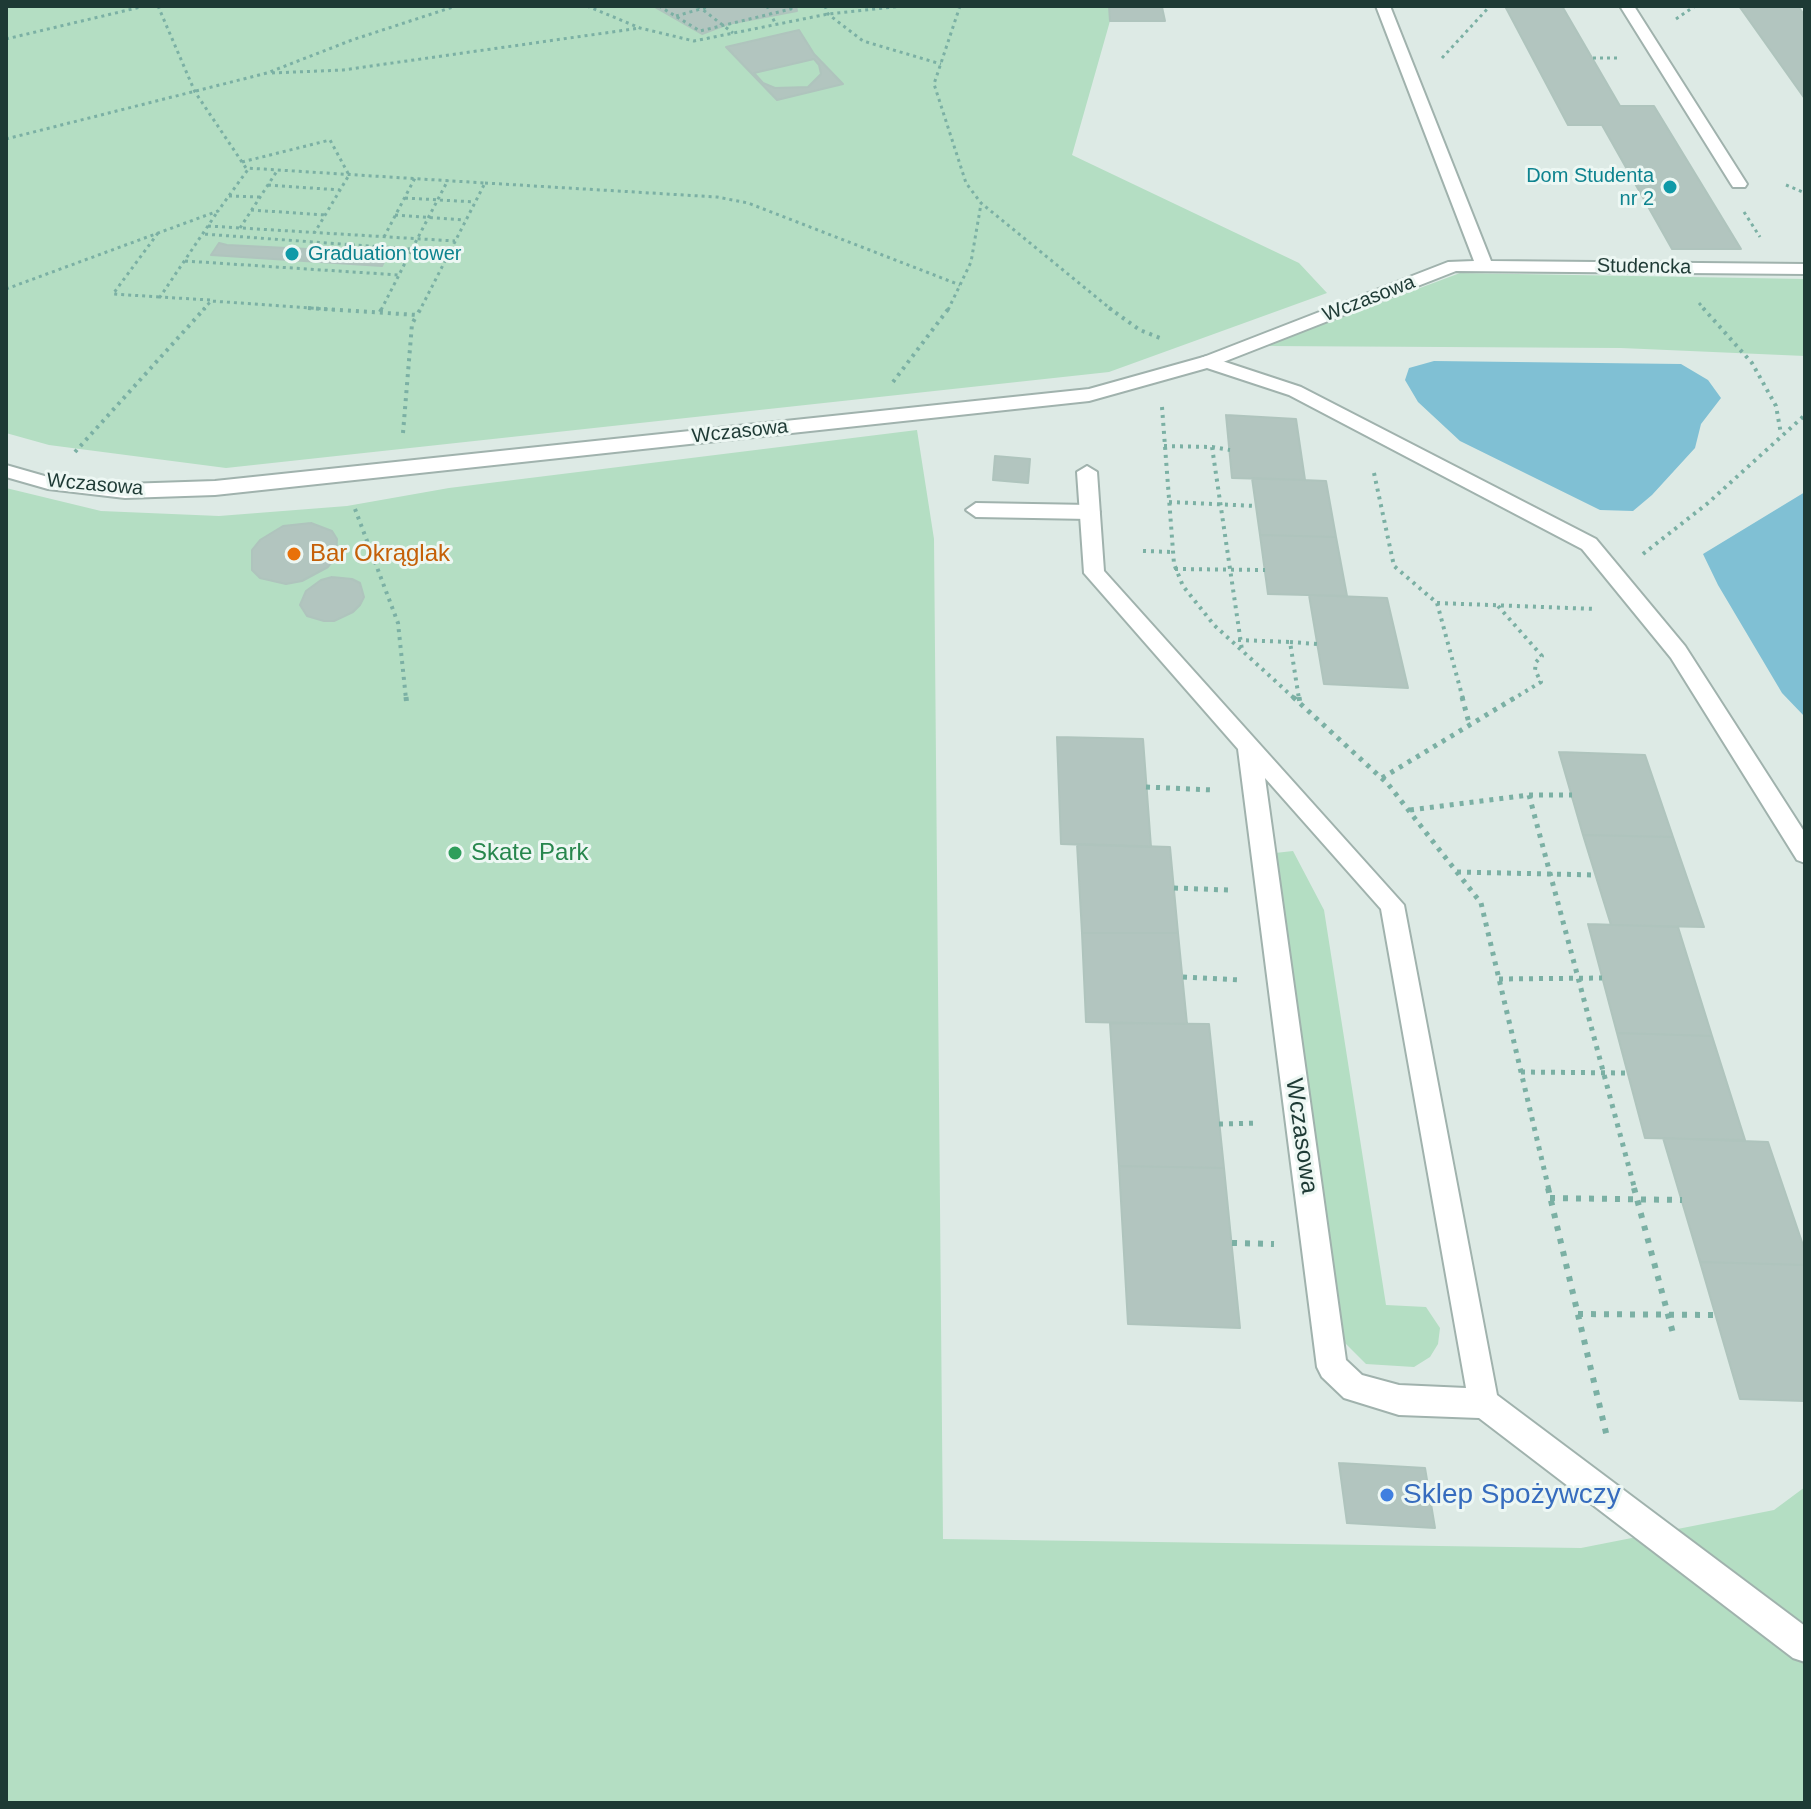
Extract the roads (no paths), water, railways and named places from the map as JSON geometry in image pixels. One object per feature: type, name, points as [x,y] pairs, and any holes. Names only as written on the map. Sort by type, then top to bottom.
[{"type":"street","points":[[1383,6],[1484,265]]},
{"type":"street","points":[[1627,6],[1739,184]]},
{"type":"street","name":"Studencka","points":[[1454,266],[1805,269]]},
{"type":"street","name":"Wczasowa","points":[[6,471],[48,483],[125,491],[215,488],[1089,395],[1148,381],[1207,362],[1454,266]]},
{"type":"street","points":[[1207,362],[1295,391],[1589,544],[1617,574],[1678,652],[1805,853]]},
{"type":"street","points":[[1087,472],[1094,573],[1392,905],[1484,1403],[1805,1646]]},
{"type":"street","points":[[976,510],[1090,512]]},
{"type":"street","name":"Wczasowa","points":[[1249,745],[1332,1367],[1354,1388],[1399,1400],[1484,1403]]},
{"type":"water","points":[[1434,361],[1681,364],[1708,380],[1721,398],[1701,424],[1695,448],[1652,495],[1633,511],[1600,510],[1460,441],[1418,402],[1405,380],[1409,368]]},
{"type":"water","points":[[1805,492],[1805,717],[1782,693],[1703,554]]},
{"type":"place","name":"Dom Studenta nr 2","points":[[1670,187]]},
{"type":"place","name":"Graduation tower","points":[[292,254]]},
{"type":"place","name":"Bar Okrąglak","points":[[294,554]]},
{"type":"place","name":"Skate Park","points":[[455,853]]},
{"type":"place","name":"Sklep Spożywczy","points":[[1387,1495]]}]
